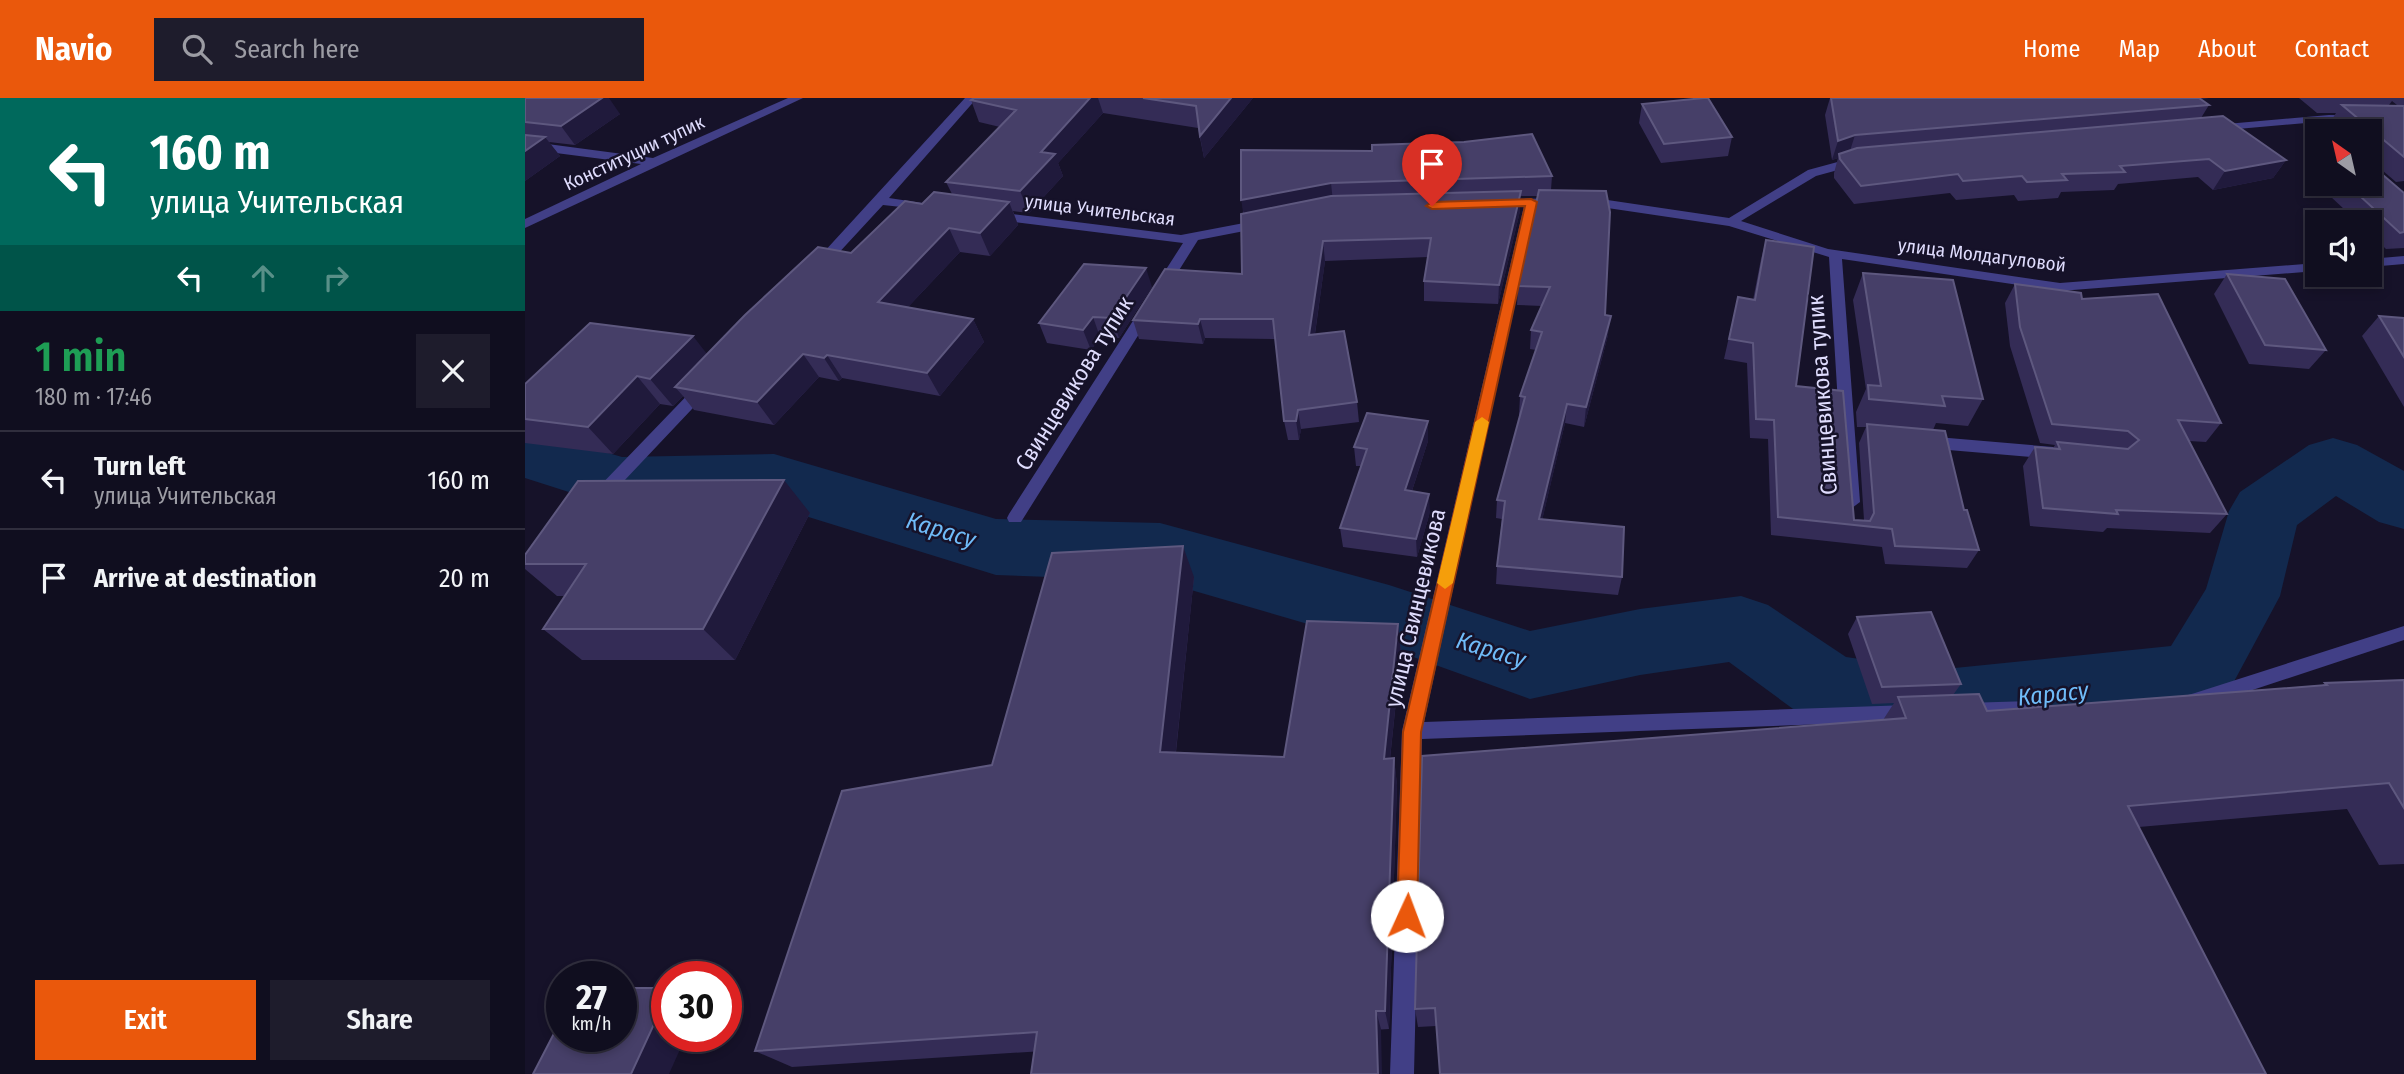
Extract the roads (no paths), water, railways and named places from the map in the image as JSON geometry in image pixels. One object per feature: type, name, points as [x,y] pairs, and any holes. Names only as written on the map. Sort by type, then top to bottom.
[{"type":"street","name":"Конституции тупик","points":[[525,224],[797,98]]},
{"type":"street","points":[[803,282],[880,201],[971,98]]},
{"type":"street","points":[[2385,105],[2403,119]]},
{"type":"street","points":[[2206,129],[2329,118],[2403,119]]},
{"type":"street","points":[[525,145],[654,162]]},
{"type":"street","points":[[1478,204],[1594,202],[1731,222],[1812,173],[1863,160]]},
{"type":"street","points":[[880,201],[935,208]]},
{"type":"street","name":"улица Свинцевикова","points":[[1402,1074],[1412,732],[1531,202]]},
{"type":"street","name":"улица Учительская","points":[[976,214],[1181,239],[1282,219]]},
{"type":"street","name":"улица Молдагуловой","points":[[1731,222],[1835,254],[2060,287],[2305,268]]},
{"type":"street","name":"Свинцевикова тупик","points":[[1015,518],[1193,237]]},
{"type":"street","name":"Свинцевикова тупик","points":[[1835,254],[1854,435],[1853,518]]},
{"type":"street","points":[[2382,261],[2404,260]]},
{"type":"street","points":[[592,504],[717,373]]},
{"type":"street","points":[[1914,441],[2074,455]]},
{"type":"street","points":[[2172,704],[2186,703],[2404,633]]},
{"type":"street","points":[[1951,712],[2048,708]]},
{"type":"street","points":[[1412,732],[1923,713]]},
{"type":"waterway","name":"Карасу","points":[[525,453],[622,483],[774,480],[996,547],[1160,552],[1389,616],[1530,665],[1640,642],[1741,628],[1829,689],[1935,706],[2195,678],[2242,596],[2265,511],[2333,463],[2404,503]]}]
